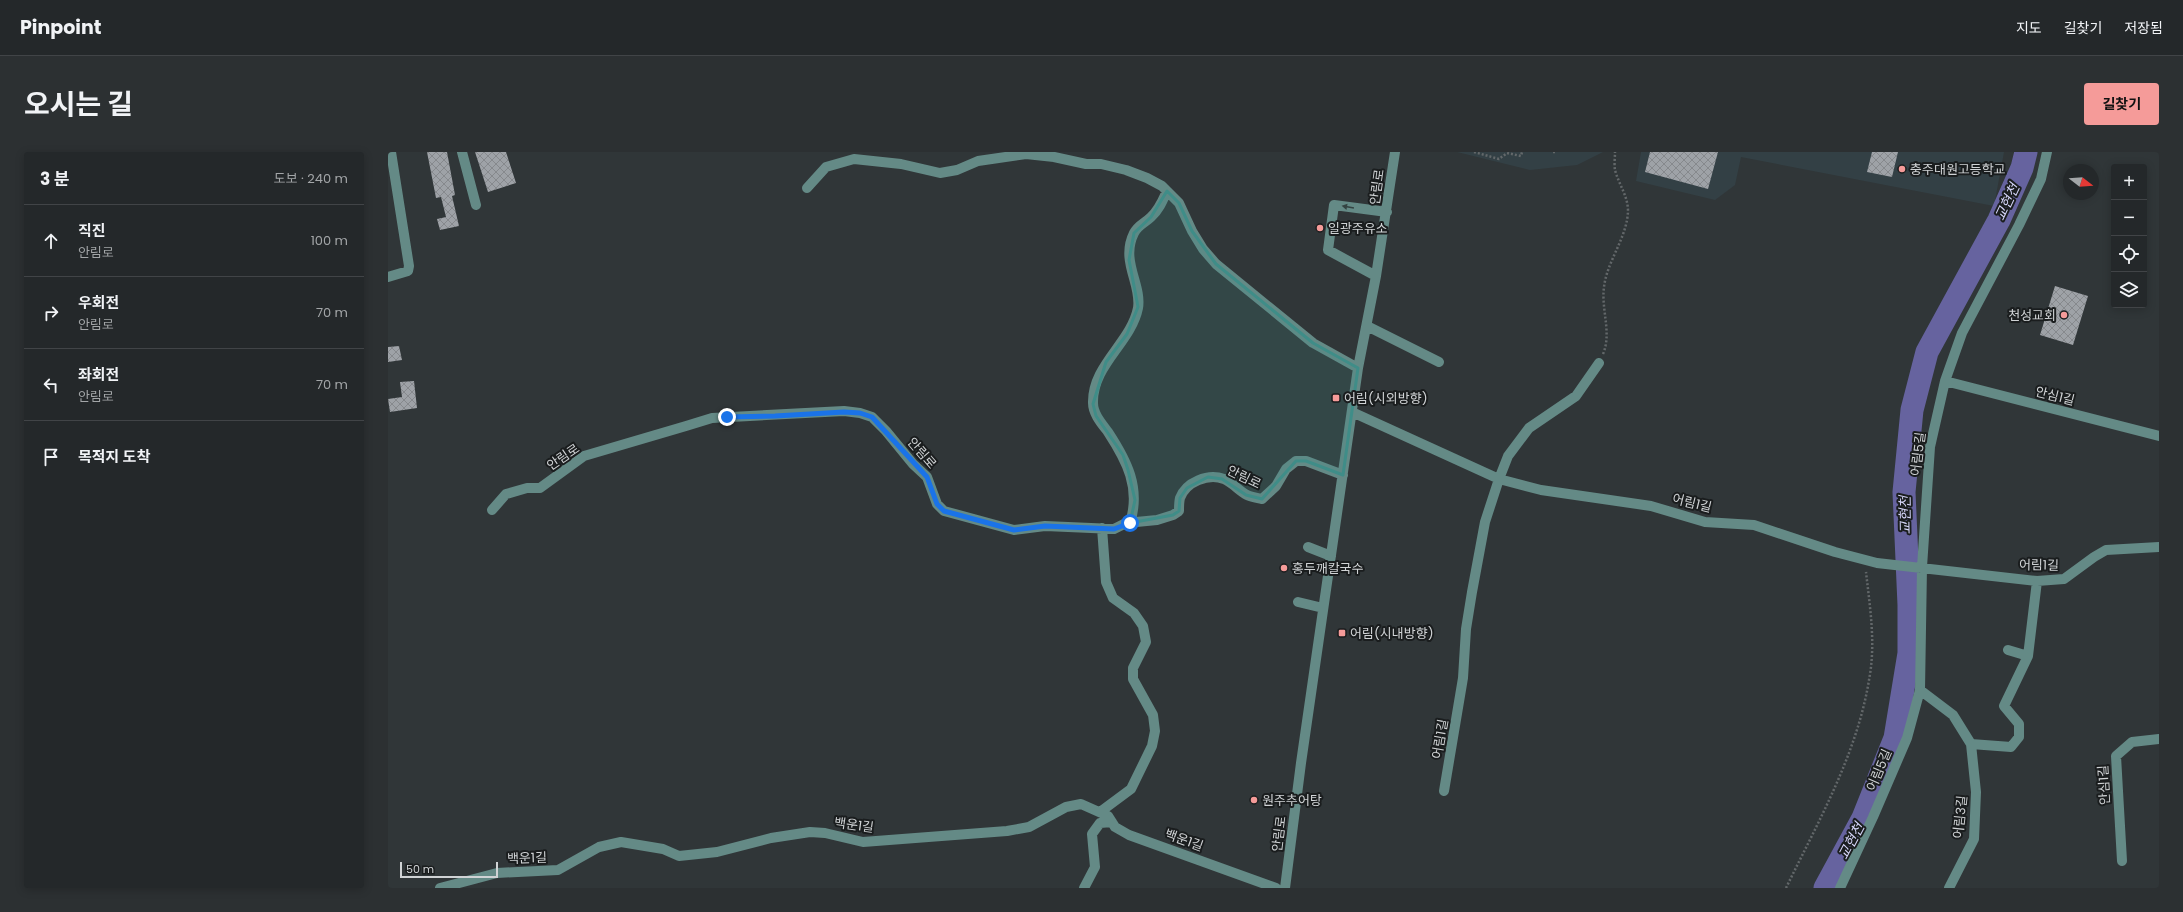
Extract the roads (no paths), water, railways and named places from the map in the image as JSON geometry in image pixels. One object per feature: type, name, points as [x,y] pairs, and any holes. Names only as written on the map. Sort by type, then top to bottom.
[{"type":"street","points":[[388,276],[404,273],[408,271],[409,266],[391,152]]},
{"type":"street","points":[[462,152],[476,205]]},
{"type":"street","name":"안림로","points":[[1285,888],[1323,608],[1358,368],[1376,276],[1395,152]]},
{"type":"street","name":"어림5길","points":[[1840,888],[1873,818],[1907,738],[1920,690],[1922,567],[1930,447],[1945,382],[1962,333],[2019,225],[2041,179],[2047,152]]},
{"type":"street","points":[[807,188],[826,167],[854,155],[908,165],[940,173],[957,170],[978,161],[1026,154],[1054,157],[1086,164],[1101,164],[1126,170],[1147,178],[1167,191],[1179,203],[1203,250],[1216,264],[1313,343],[1358,368]]},
{"type":"street","points":[[1130,523],[1135,500],[1128,470],[1123,455],[1096,416],[1093,404],[1095,390],[1106,362],[1127,334],[1138,307],[1137,294],[1129,260],[1134,233],[1142,223],[1152,217],[1167,191]]},
{"type":"street","points":[[1376,276],[1328,250],[1334,204],[1386,212]]},
{"type":"street","points":[[1367,326],[1439,362]]},
{"type":"street","name":"어림1길","points":[[1444,791],[1460,694],[1466,629],[1472,592],[1485,522],[1498,479],[1508,456],[1529,428],[1576,396],[1599,363]]},
{"type":"street","name":"안심1길","points":[[1945,382],[2159,436]]},
{"type":"street","name":"안림로","points":[[492,510],[506,494],[527,488],[540,488],[584,456],[686,426],[720,418],[844,412],[860,413],[872,417],[886,431],[912,464],[927,477],[937,504],[944,511],[1014,530],[1045,526],[1114,529],[1130,523],[1157,520],[1173,515],[1179,511],[1180,498],[1187,488],[1197,480],[1208,477],[1222,479],[1234,484],[1246,495],[1262,500],[1276,486],[1286,469],[1296,461],[1306,461],[1343,474]]},
{"type":"street","name":"어림1길","points":[[1352,412],[1498,479],[1541,490],[1651,506],[1705,522],[1754,526],[1877,563],[2037,581],[2064,579],[2106,550],[2159,547]]},
{"type":"street","points":[[1100,812],[1132,789],[1152,746],[1155,731],[1153,715],[1133,679],[1133,668],[1146,642],[1143,626],[1134,613],[1113,598],[1106,582],[1102,528]]},
{"type":"street","points":[[1308,547],[1331,556]]},
{"type":"street","points":[[1971,744],[2011,748],[2018,737],[2019,724],[2004,706],[2028,656],[2037,581]]},
{"type":"street","points":[[1298,602],[1323,608]]},
{"type":"street","points":[[2008,650],[2028,656]]},
{"type":"street","name":"어림3길","points":[[1920,690],[1953,715],[1971,744],[1976,792],[1974,840],[1949,888]]},
{"type":"street","name":"안심1길","points":[[2122,861],[2116,756],[2132,742],[2159,739]]},
{"type":"street","name":"백운1길","points":[[440,888],[497,873],[558,870],[600,847],[621,842],[663,849],[679,856],[717,852],[771,838],[810,832],[825,833],[863,842],[942,834],[1007,831],[1029,827],[1066,807],[1081,804],[1108,816],[1115,827],[1129,835],[1276,888]]},
{"type":"street","points":[[1084,888],[1094,867],[1092,834],[1100,823],[1112,822]]},
{"type":"waterway","name":"교현천","points":[[1825,888],[1863,818],[1895,738],[1909,653],[1909,605],[1904,492],[1912,410],[1927,352],[1999,220],[2022,168],[2026,152]]},
{"type":"place","name":"충주대원고등학교","points":[[1902,169]]},
{"type":"place","name":"일광주유소","points":[[1320,228]]},
{"type":"place","name":"천성교회","points":[[2064,315]]},
{"type":"place","name":"어림(시외방향)","points":[[1336,398]]},
{"type":"place","name":"홍두깨칼국수","points":[[1284,568]]},
{"type":"place","name":"어림(시내방향)","points":[[1342,633]]},
{"type":"place","name":"원주추어탕","points":[[1254,800]]}]
